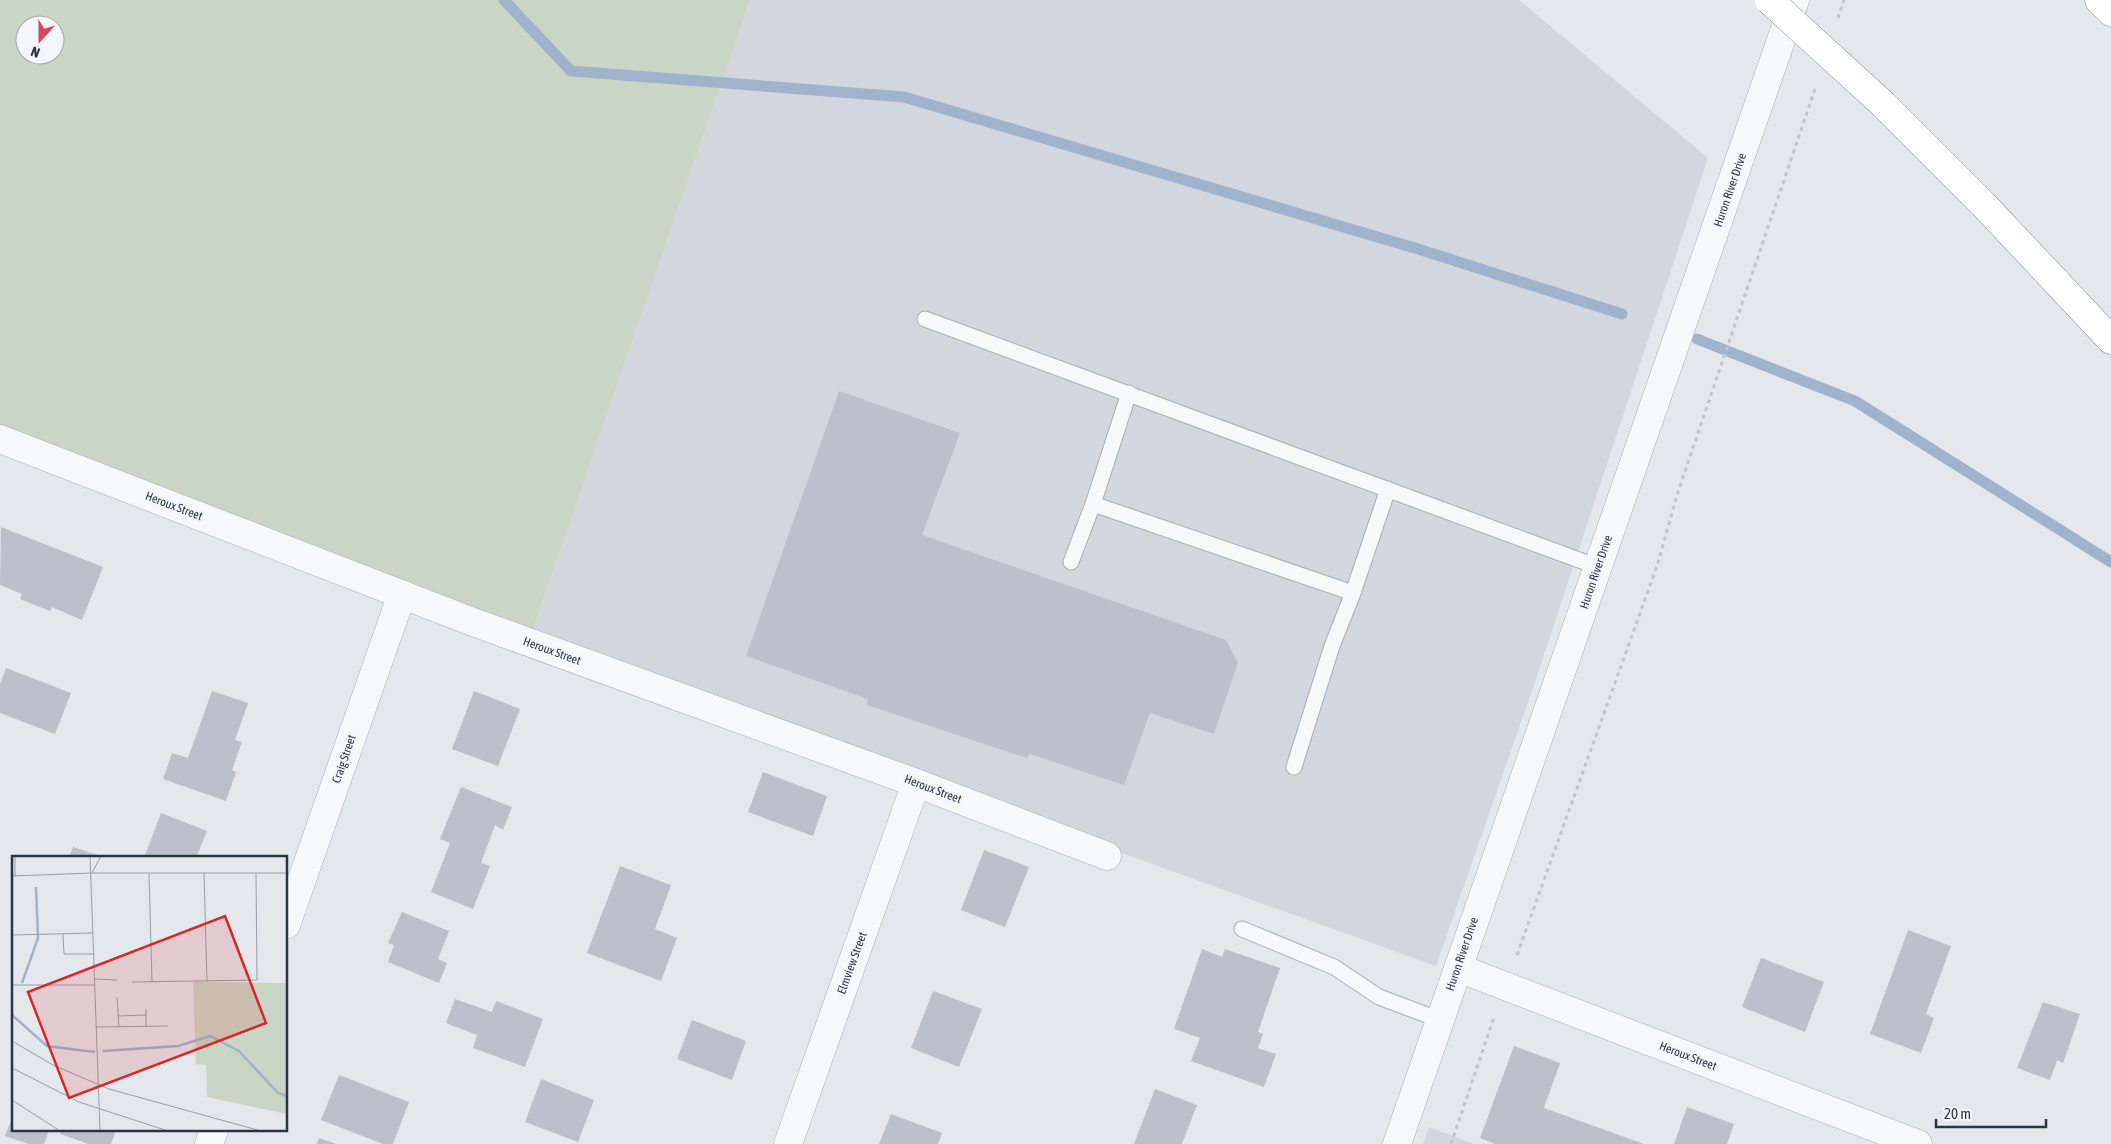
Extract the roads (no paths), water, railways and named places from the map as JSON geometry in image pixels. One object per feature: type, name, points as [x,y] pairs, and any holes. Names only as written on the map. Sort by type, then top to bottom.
[{"type":"highway","points":[[1769,0],[1884,105],[1983,204],[2111,340]]},
{"type":"highway","points":[[2099,0],[2111,12]]},
{"type":"street","name":"Huron River Drive","points":[[1397,1144],[1796,0]]},
{"type":"street","name":"Heroux Street","points":[[0,439],[482,625],[916,782],[1107,856]]},
{"type":"street","name":"Craig Street","points":[[288,919],[402,594]]},
{"type":"street","name":"Elmview Street","points":[[788,1144],[916,782]]},
{"type":"street","name":"Heroux Street","points":[[1458,968],[1918,1144]]},
{"type":"lane","points":[[925,319],[1598,566]]},
{"type":"lane","points":[[1071,562],[1093,504],[1129,394]]},
{"type":"lane","points":[[1294,767],[1332,646],[1353,594],[1388,489]]},
{"type":"lane","points":[[1093,504],[1353,594]]},
{"type":"lane","points":[[1242,929],[1334,967],[1379,997],[1440,1020]]},
{"type":"waterway","points":[[504,0],[571,71],[904,97],[1418,249],[1622,314]]},
{"type":"waterway","points":[[1697,339],[1855,401],[2111,562]]}]
